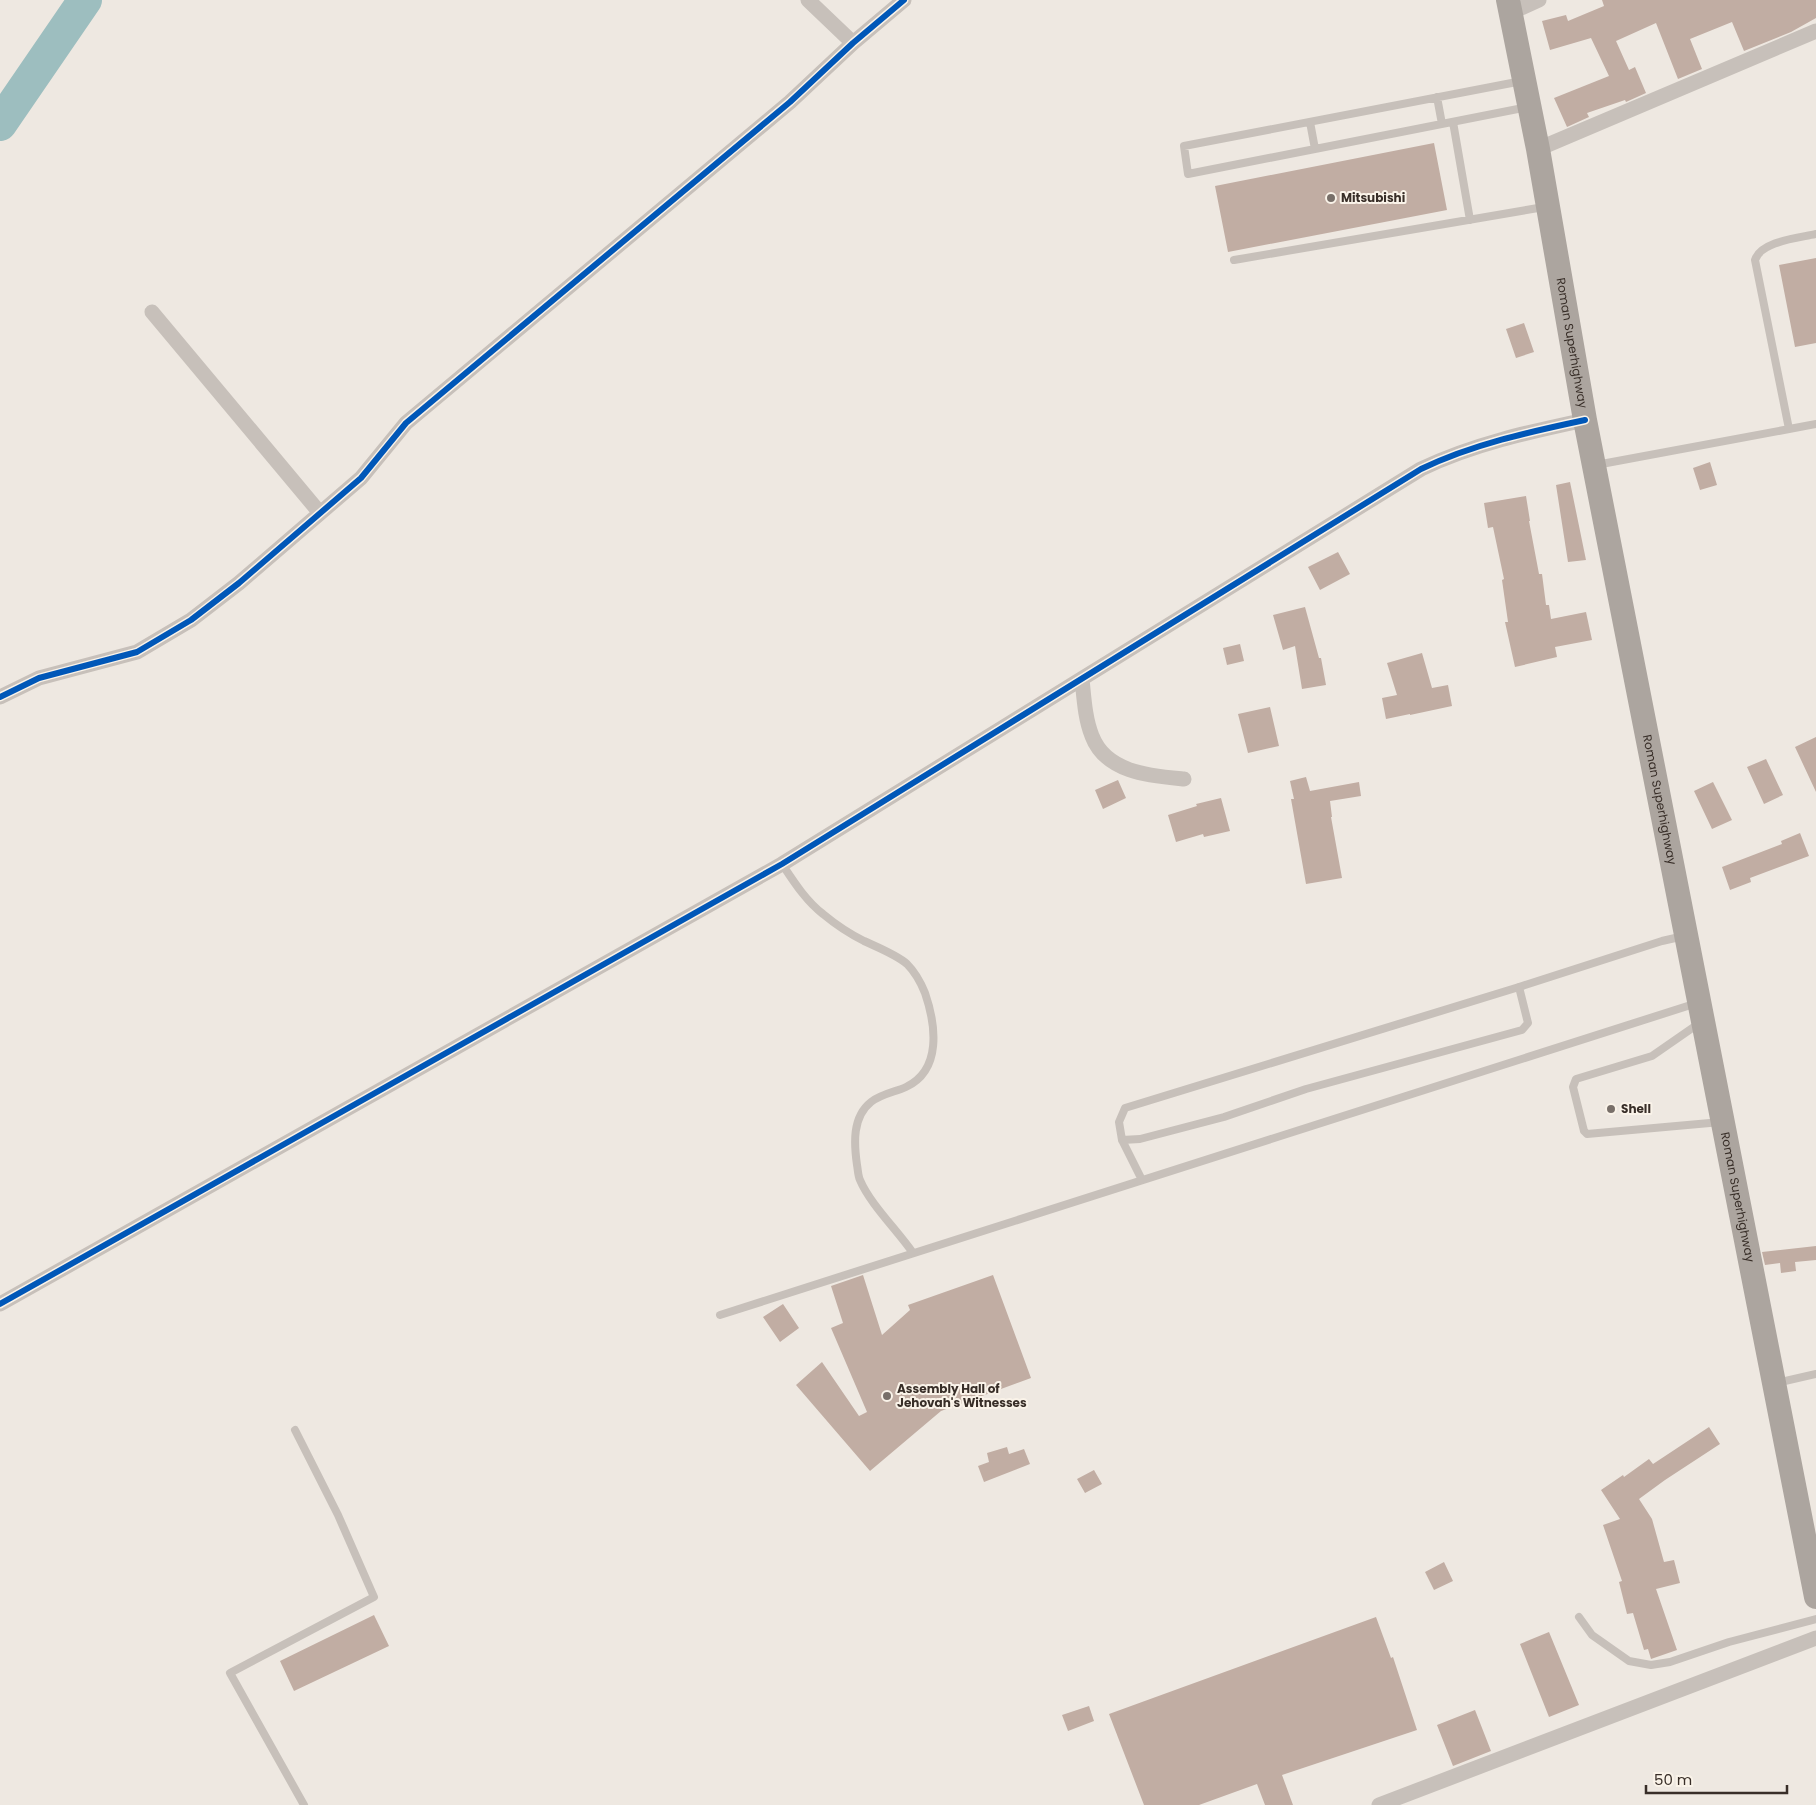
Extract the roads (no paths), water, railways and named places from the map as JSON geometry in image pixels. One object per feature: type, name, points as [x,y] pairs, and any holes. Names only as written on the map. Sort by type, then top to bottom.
[{"type":"main road","name":"Roman Superhighway","points":[[1509,6],[1538,149],[1585,420],[1816,1597]]},
{"type":"street","points":[[808,0],[853,43]]},
{"type":"street","points":[[0,697],[39,678],[137,652],[191,620],[239,583],[361,478],[406,423],[790,102],[853,43],[904,0]]},
{"type":"street","points":[[1509,6],[1539,0]]},
{"type":"street","points":[[1538,149],[1816,31]]},
{"type":"street","points":[[152,312],[320,513]]},
{"type":"street","points":[[0,1304],[782,864],[1421,468],[1442,458],[1479,446],[1585,420]]},
{"type":"street","points":[[1082,679],[1092,736],[1100,752],[1117,764],[1133,771],[1148,775],[1184,778]]},
{"type":"street","points":[[1380,1805],[1816,1638]]},
{"type":"lane","points":[[1524,81],[1184,146],[1188,174],[1529,107]]},
{"type":"lane","points":[[1436,97],[1442,124]]},
{"type":"lane","points":[[1310,122],[1315,149]]},
{"type":"lane","points":[[1453,122],[1470,220]]},
{"type":"lane","points":[[1234,260],[1548,206]]},
{"type":"lane","points":[[1789,429],[1755,260],[1757,253],[1763,248],[1783,241],[1816,234]]},
{"type":"lane","points":[[1594,465],[1816,424]]},
{"type":"lane","points":[[782,864],[800,890],[823,914],[862,940],[906,963],[925,993],[933,1027],[932,1056],[923,1074],[915,1082],[871,1102],[861,1113],[856,1130],[855,1150],[859,1180],[874,1203],[902,1236],[913,1253]]},
{"type":"lane","points":[[1142,1180],[1122,1140],[1119,1122],[1124,1108],[1653,944],[1686,936]]},
{"type":"lane","points":[[1122,1140],[1140,1139],[1224,1117],[1306,1090],[1522,1030],[1528,1023],[1519,987]]},
{"type":"lane","points":[[720,1315],[1142,1180],[1701,1012]]},
{"type":"lane","points":[[1701,1012],[1652,1056],[1576,1079],[1573,1087],[1584,1131],[1587,1134],[1723,1122]]},
{"type":"lane","points":[[1774,1383],[1816,1374]]},
{"type":"lane","points":[[295,1430],[338,1515],[374,1597],[230,1673],[304,1805]]},
{"type":"lane","points":[[1579,1617],[1592,1635],[1629,1661],[1651,1665],[1670,1662],[1729,1642],[1816,1619]]},
{"type":"waterway","points":[[0,124],[85,0]]},
{"type":"place","name":"Mitsubishi","points":[[1331,198]]},
{"type":"place","name":"Shell","points":[[1611,1109]]},
{"type":"place","name":"Assembly Hall of Jehovah's Witnesses","points":[[887,1396]]}]
